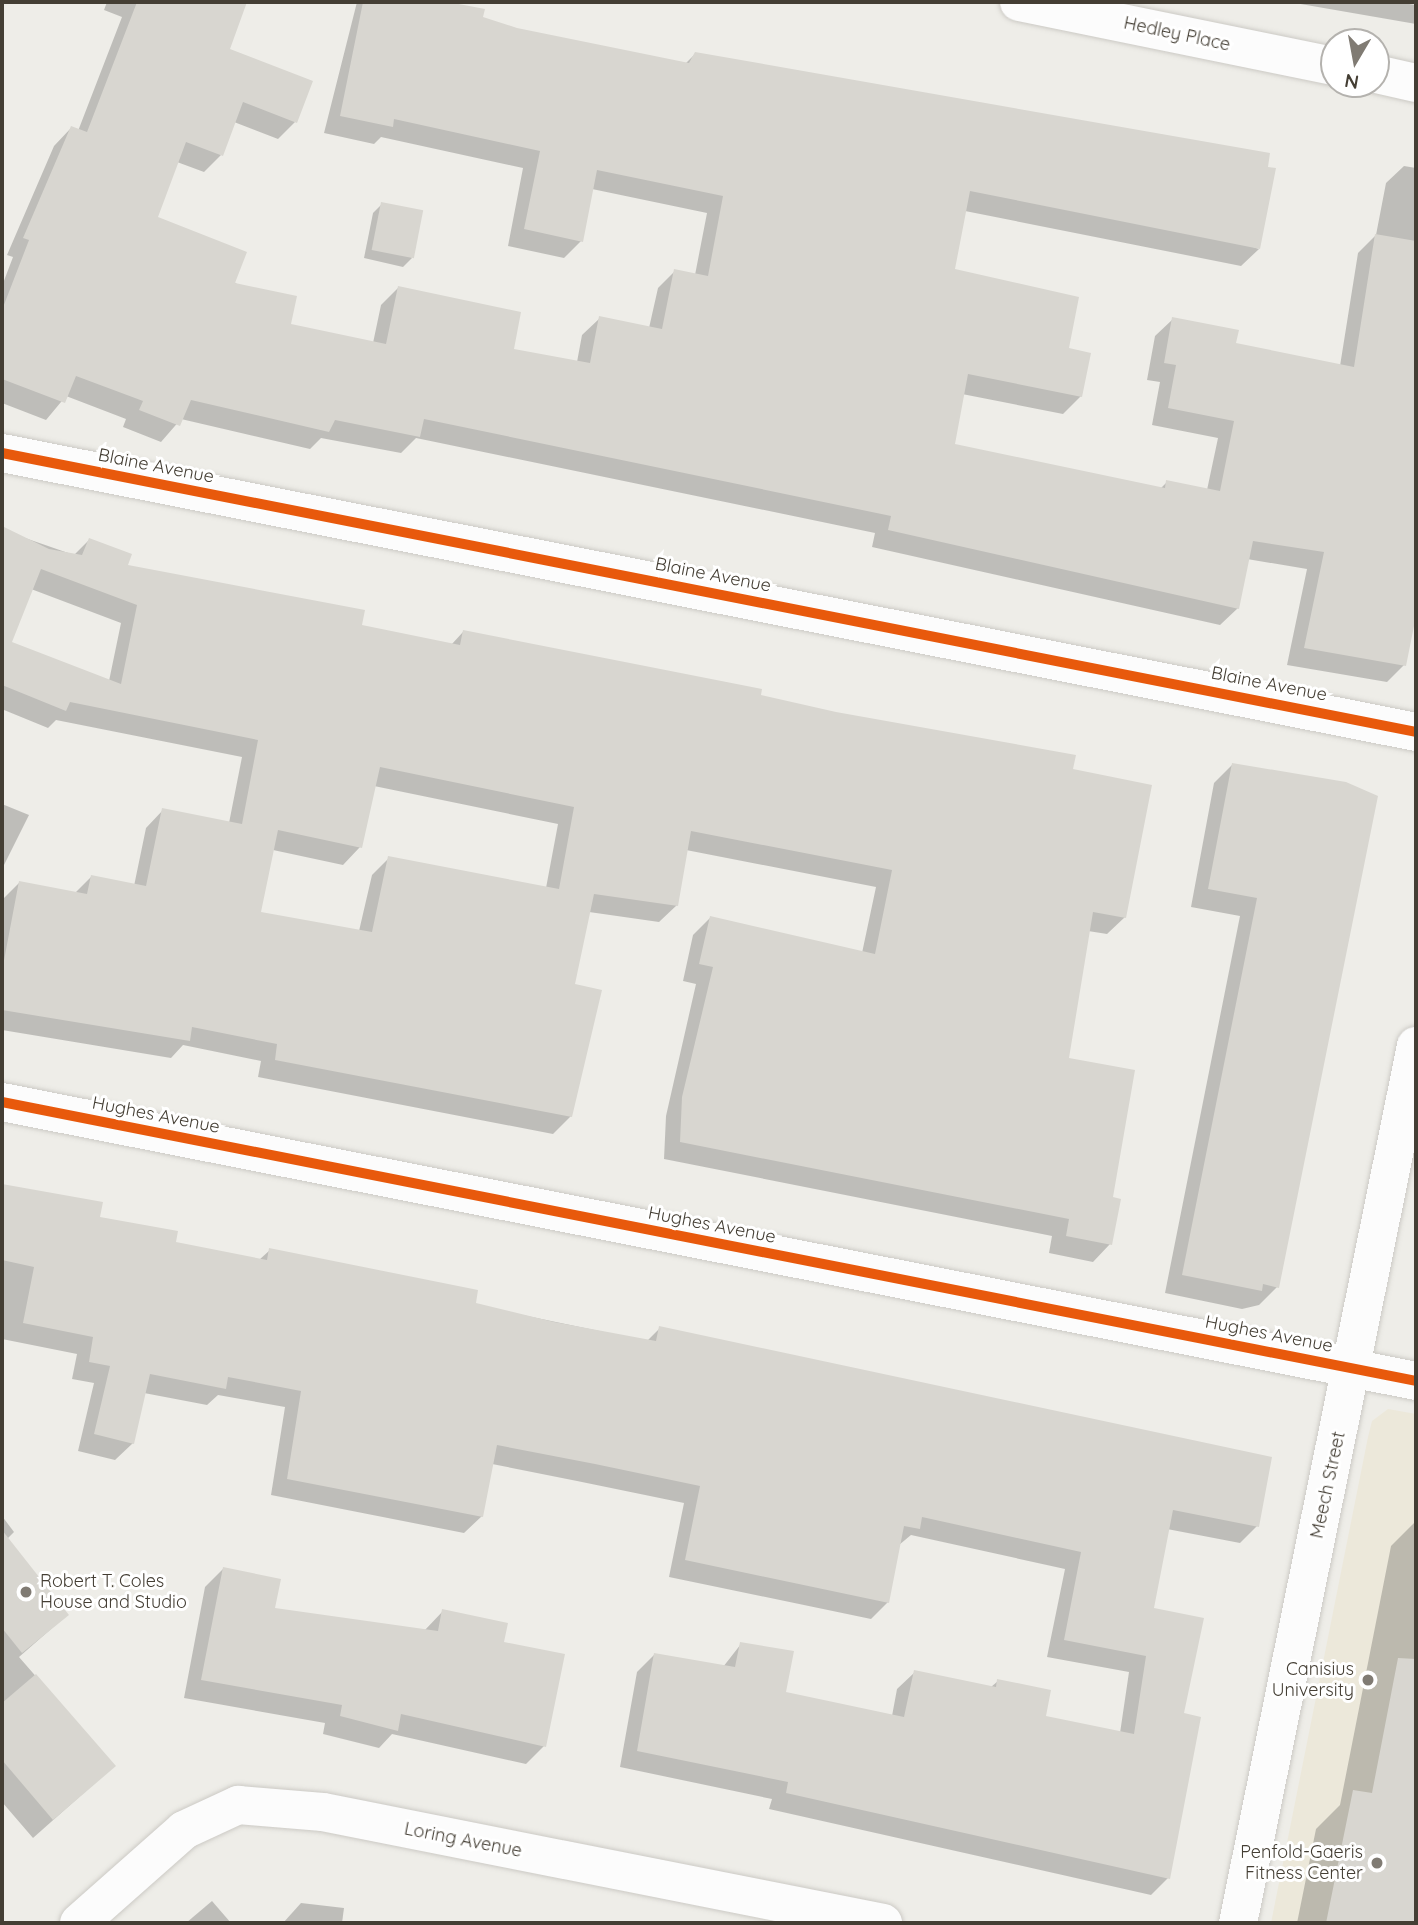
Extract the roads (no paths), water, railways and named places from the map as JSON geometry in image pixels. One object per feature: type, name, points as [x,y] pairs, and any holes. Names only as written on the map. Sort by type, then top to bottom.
[{"type":"street","name":"Hedley Place","points":[[1019,2],[1320,63]]},
{"type":"street","points":[[1390,77],[1416,83]]},
{"type":"street","name":"Blaine Avenue","points":[[2,453],[1416,732]]},
{"type":"street","name":"Meech Street","points":[[1238,1923],[1416,1046]]},
{"type":"street","name":"Hughes Avenue","points":[[2,1102],[1416,1381]]},
{"type":"street","name":"Loring Avenue","points":[[79,1923],[184,1830],[238,1805],[323,1812],[883,1923]]},
{"type":"place","name":"Robert T. Coles House and Studio","points":[[26,1592]]},
{"type":"place","name":"Canisius University","points":[[1368,1680]]},
{"type":"place","name":"Penfold-Gaeris Fitness Center","points":[[1377,1863]]}]
